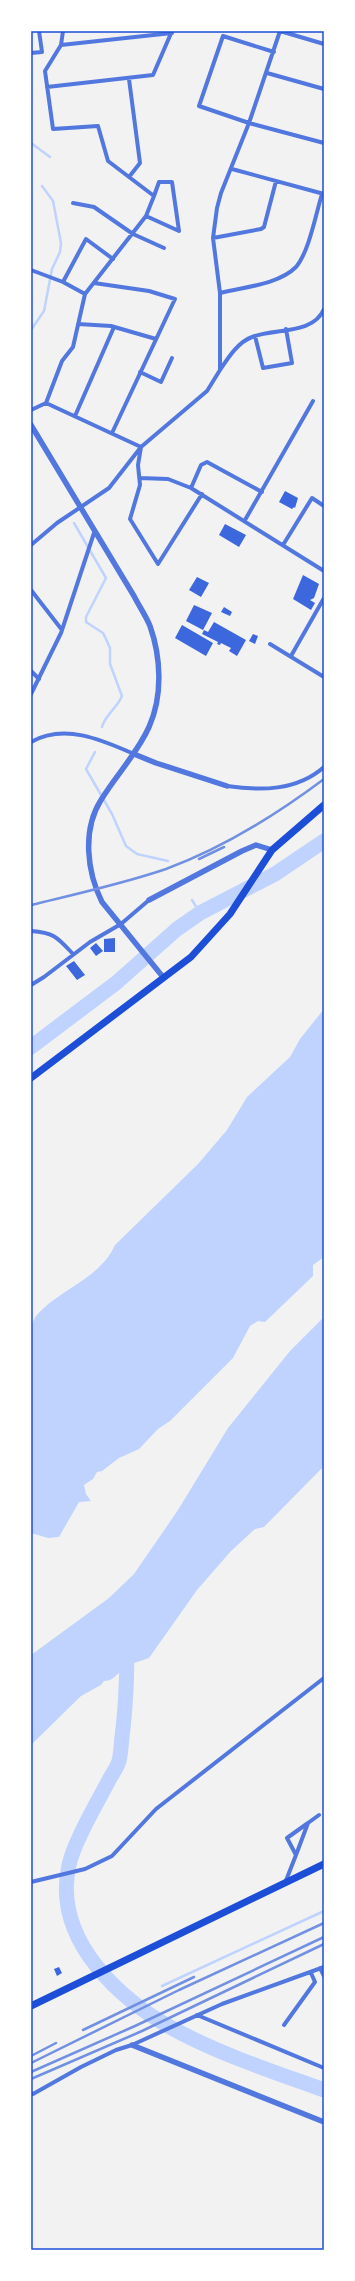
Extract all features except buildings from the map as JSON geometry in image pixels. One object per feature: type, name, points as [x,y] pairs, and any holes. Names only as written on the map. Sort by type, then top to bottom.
[{"type":"main road","points":[[31,1078],[204,945],[240,899],[272,850],[324,804]]},
{"type":"main road","points":[[31,2006],[324,1864]]},
{"type":"street","points":[[31,53],[42,52],[39,31]]},
{"type":"street","points":[[64,31],[61,45],[46,72],[53,129],[98,126],[108,161],[154,196]]},
{"type":"street","points":[[220,370],[220,293],[213,238],[221,193],[232,169],[249,123],[280,31],[324,44]]},
{"type":"street","points":[[61,45],[172,32]]},
{"type":"street","points":[[47,88],[129,80],[153,75],[172,32]]},
{"type":"street","points":[[274,52],[223,36],[199,106],[249,123],[324,143]]},
{"type":"street","points":[[267,72],[324,89]]},
{"type":"street","points":[[129,80],[140,163],[129,177]]},
{"type":"street","points":[[220,293],[278,278],[296,266],[304,252],[323,194],[232,169]]},
{"type":"street","points":[[213,238],[261,229],[264,227],[276,181]]},
{"type":"street","points":[[31,410],[46,403],[62,361],[73,347],[85,294],[146,216],[159,182],[172,182],[179,231],[146,216]]},
{"type":"street","points":[[73,203],[94,207],[132,234],[164,248]]},
{"type":"street","points":[[63,282],[86,240],[113,259]]},
{"type":"street","points":[[31,270],[63,282],[85,294]]},
{"type":"street","points":[[94,283],[149,291],[175,299],[112,433]]},
{"type":"street","points":[[31,545],[79,508],[109,488],[141,447],[207,391],[234,351],[255,336],[311,324],[321,316],[324,309]]},
{"type":"street","points":[[78,324],[114,327],[156,340]]},
{"type":"street","points":[[75,416],[114,327]]},
{"type":"street","points":[[255,336],[263,368],[292,363],[286,329]]},
{"type":"street","points":[[140,372],[161,382],[172,358]]},
{"type":"street","points":[[245,520],[313,401]]},
{"type":"street","points":[[46,403],[141,447]]},
{"type":"street","points":[[31,425],[149,625],[156,651],[159,675],[156,702],[150,726],[134,754],[100,801],[94,815],[88,846],[94,880],[102,902],[163,977]]},
{"type":"street","points":[[141,447],[138,465],[140,485],[130,519],[158,564],[202,494]]},
{"type":"street","points":[[191,488],[202,466],[207,462],[262,492]]},
{"type":"street","points":[[140,478],[168,479],[191,488],[245,520],[324,571]]},
{"type":"street","points":[[283,545],[312,498],[324,506]]},
{"type":"street","points":[[31,694],[62,630],[94,533]]},
{"type":"street","points":[[31,590],[62,630]]},
{"type":"street","points":[[292,656],[324,598]]},
{"type":"street","points":[[270,644],[292,656],[324,677]]},
{"type":"street","points":[[31,671],[39,679]]},
{"type":"street","points":[[31,742],[39,737],[68,733],[97,738],[156,763],[226,786],[251,790],[272,789],[293,784],[319,771],[324,766]]},
{"type":"street","points":[[31,985],[44,977],[73,954],[121,924],[149,900],[242,850],[256,845],[272,850]]},
{"type":"street","points":[[31,931],[49,933],[56,936],[73,954]]},
{"type":"street","points":[[31,1882],[85,1869],[112,1856],[156,1809],[324,1678]]},
{"type":"street","points":[[296,1855],[286,1838],[319,1815]]},
{"type":"street","points":[[285,1883],[308,1823]]},
{"type":"street","points":[[32,2095],[81,2066],[116,2050],[132,2045],[197,2015],[311,1973],[322,1967],[324,1976]]},
{"type":"street","points":[[284,2025],[315,1982],[311,1973]]},
{"type":"street","points":[[197,2015],[324,2068]]},
{"type":"street","points":[[132,2045],[324,2122]]},
{"type":"water","points":[[324,1009],[324,1257],[313,1265],[313,1276],[265,1322],[258,1321],[250,1326],[233,1358],[170,1421],[158,1429],[139,1449],[119,1458],[102,1471],[97,1472],[93,1479],[84,1485],[86,1494],[91,1501],[79,1502],[59,1537],[48,1538],[31,1533],[31,1331],[36,1316],[56,1298],[100,1267],[115,1245],[198,1164],[227,1130],[247,1097],[290,1057],[300,1039]]},
{"type":"water","points":[[324,1317],[324,1466],[264,1527],[255,1529],[231,1551],[197,1590],[149,1658],[131,1664],[127,1662],[115,1677],[108,1681],[104,1681],[101,1685],[81,1696],[31,1745],[31,1655],[109,1598],[134,1574],[178,1510],[228,1428],[290,1351]]},
{"type":"waterway","points":[[31,143],[50,157]]},
{"type":"waterway","points":[[31,330],[44,311],[52,269],[60,252],[61,243],[53,201],[42,186]]},
{"type":"waterway","points":[[74,523],[106,578],[86,617],[86,622],[103,633],[106,639],[110,648],[110,664],[122,696],[102,727]]},
{"type":"waterway","points":[[95,752],[86,769],[112,814],[126,846],[137,854],[168,861]]},
{"type":"waterway","points":[[31,1047],[116,983],[177,929],[200,913],[275,874],[324,841]]},
{"type":"waterway","points":[[192,900],[200,913]]},
{"type":"waterway","points":[[127,1643],[125,1702],[119,1761],[92,1811],[76,1845],[69,1865],[67,1893],[71,1919],[82,1944],[97,1966],[116,1987],[137,2005],[160,2021],[217,2050],[324,2090]]},
{"type":"waterway","points":[[162,1986],[324,1911]]},
{"type":"railway","points":[[31,905],[133,879],[187,861],[248,830],[324,779]]},
{"type":"railway","points":[[199,859],[224,847]]},
{"type":"railway","points":[[31,2063],[179,1990],[324,1923]]},
{"type":"railway","points":[[31,2072],[135,2026],[324,1937]]},
{"type":"railway","points":[[31,2079],[142,2031],[324,1944]]},
{"type":"railway","points":[[83,2030],[194,1977]]},
{"type":"railway","points":[[31,2056],[56,2043]]}]
